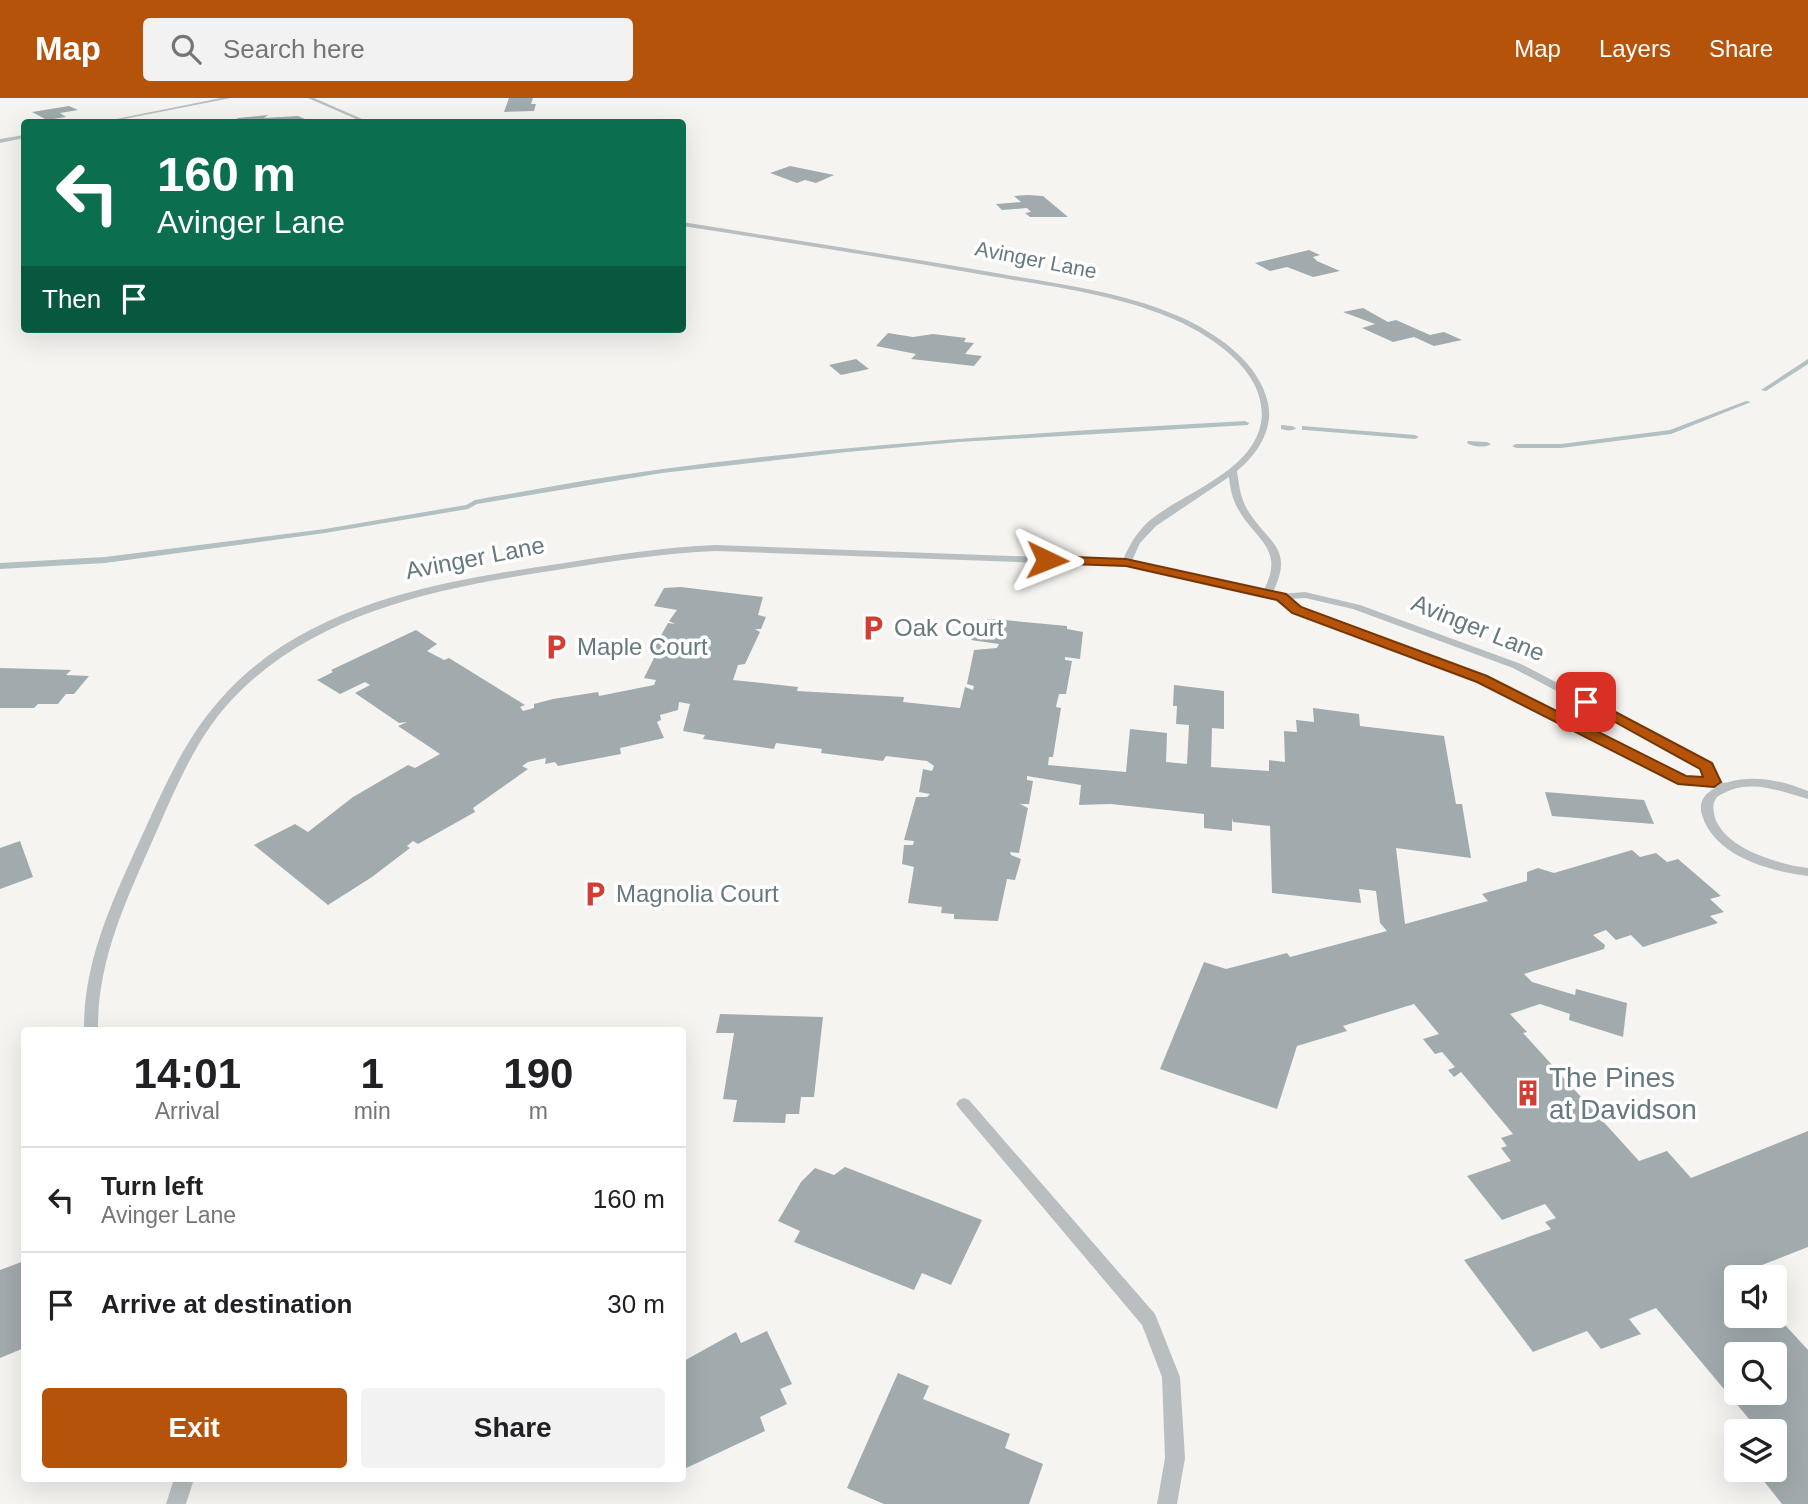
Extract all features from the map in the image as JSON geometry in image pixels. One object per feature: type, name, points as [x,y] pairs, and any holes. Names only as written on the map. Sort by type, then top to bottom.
[{"type":"street","points":[[120,119],[229,98]]},
{"type":"street","points":[[310,98],[359,119]]},
{"type":"street","points":[[0,141],[21,138]]},
{"type":"street","name":"Avinger Lane","points":[[686,225],[1092,292],[1178,319],[1203,331],[1233,352],[1257,382],[1266,417],[1264,427],[1251,451],[1232,469],[1153,526],[1130,549],[1126,563]]},
{"type":"street","points":[[1232,469],[1237,498],[1277,556],[1279,570],[1268,593]]},
{"type":"street","name":"Avinger Lane","points":[[91,1027],[90,995],[121,895],[201,733],[237,687],[262,666],[301,640],[384,602],[524,571],[680,549],[822,550],[1126,563],[1281,597],[1305,595],[1356,607],[1517,666],[1707,766],[1718,784]]},
{"type":"street","name":"Avinger Lane","points":[[1281,597],[1296,610],[1485,680],[1683,781],[1718,784]]},
{"type":"street","points":[[1808,795],[1781,786],[1756,782],[1718,784],[1709,798],[1706,811],[1712,825],[1726,841],[1772,865],[1808,872]]},
{"type":"street","points":[[964,1104],[1149,1320],[1171,1377],[1175,1458],[1167,1504]]},
{"type":"street","points":[[176,1504],[183,1482]]},
{"type":"building","points":[[509,98],[533,98],[531,104],[536,104],[534,111],[504,112]]},
{"type":"building","points":[[69,106],[78,110],[60,113],[66,117],[53,119],[45,119],[32,112]]},
{"type":"building","points":[[268,115],[264,118],[298,116],[305,119],[236,119]]},
{"type":"building","points":[[790,166],[834,175],[816,183],[805,180],[797,183],[770,173]]},
{"type":"building","points":[[1014,196],[1043,196],[1068,217],[1030,217],[1025,213],[1031,212],[1027,208],[1002,210],[996,204],[1021,202]]},
{"type":"building","points":[[1309,250],[1320,255],[1313,257],[1317,261],[1340,271],[1313,277],[1287,267],[1270,271],[1255,263]]},
{"type":"building","points":[[1363,308],[1388,322],[1396,320],[1430,335],[1444,332],[1462,340],[1434,346],[1414,337],[1393,342],[1362,328],[1375,324],[1343,312]]},
{"type":"building","points":[[888,333],[913,337],[933,334],[966,338],[964,342],[974,343],[965,354],[982,356],[974,366],[911,359],[916,354],[876,346]]},
{"type":"building","points":[[856,359],[869,369],[841,375],[829,365]]},
{"type":"building","name":"The Pines at Davidson","points":[[681,587],[763,597],[758,615],[766,617],[761,629],[755,629],[760,632],[745,664],[738,665],[733,680],[798,687],[797,691],[904,697],[903,702],[960,708],[965,687],[973,690],[974,686],[967,684],[974,650],[997,648],[999,644],[971,640],[974,621],[993,619],[1067,626],[1067,629],[1083,632],[1080,659],[1065,657],[1065,660],[1072,661],[1066,694],[1059,694],[1056,707],[1061,708],[1053,757],[1049,757],[1048,765],[1126,772],[1130,729],[1167,733],[1166,762],[1187,764],[1189,725],[1176,724],[1174,685],[1224,691],[1224,729],[1212,728],[1211,767],[1269,771],[1269,760],[1285,762],[1284,731],[1297,732],[1296,720],[1314,722],[1313,708],[1359,714],[1360,726],[1444,736],[1456,804],[1462,804],[1471,858],[1396,848],[1405,924],[1488,901],[1482,894],[1527,881],[1527,872],[1538,868],[1554,873],[1632,850],[1640,857],[1656,853],[1667,862],[1678,859],[1721,896],[1710,899],[1724,912],[1710,916],[1718,923],[1643,947],[1631,935],[1616,940],[1606,930],[1593,935],[1605,945],[1604,949],[1524,974],[1532,982],[1575,995],[1576,989],[1627,1003],[1623,1037],[1569,1020],[1570,1014],[1540,1004],[1510,1014],[1527,1032],[1523,1033],[1639,1161],[1667,1151],[1691,1178],[1808,1131],[1808,1247],[1762,1265],[1724,1265],[1724,1328],[1787,1327],[1808,1350],[1808,1504],[1782,1504],[1765,1482],[1787,1482],[1787,1419],[1749,1419],[1737,1405],[1787,1405],[1787,1342],[1724,1342],[1724,1389],[1656,1308],[1629,1319],[1641,1334],[1601,1349],[1587,1331],[1533,1352],[1464,1260],[1551,1229],[1545,1222],[1556,1218],[1545,1204],[1502,1220],[1467,1176],[1511,1161],[1501,1148],[1507,1146],[1501,1138],[1513,1134],[1461,1072],[1454,1077],[1448,1070],[1455,1067],[1442,1052],[1435,1054],[1423,1039],[1439,1034],[1414,1004],[1343,1026],[1347,1031],[1297,1046],[1277,1109],[1160,1069],[1204,962],[1226,969],[1287,953],[1290,957],[1387,931],[1380,923],[1376,891],[1359,889],[1361,903],[1272,893],[1270,826],[1233,822],[1232,818],[1232,831],[1204,828],[1204,814],[1111,804],[1079,805],[1081,785],[1027,776],[1027,780],[1033,781],[1029,804],[1020,804],[1028,808],[1019,853],[1010,852],[1021,859],[1015,880],[1007,879],[998,921],[954,919],[954,914],[941,913],[942,907],[908,903],[914,867],[902,864],[904,845],[913,845],[914,841],[904,840],[916,797],[927,797],[930,794],[919,792],[923,769],[932,771],[934,766],[927,761],[886,756],[883,761],[821,753],[822,749],[776,743],[774,749],[703,739],[705,735],[683,731],[690,704],[679,702],[678,710],[660,715],[661,720],[657,722],[664,738],[620,748],[621,754],[558,766],[555,762],[545,764],[546,758],[528,762],[522,766],[528,769],[473,808],[475,812],[418,844],[413,841],[407,846],[410,848],[372,877],[328,905],[254,845],[295,824],[308,832],[353,797],[408,765],[415,768],[440,754],[398,726],[407,722],[399,723],[355,693],[370,685],[365,682],[340,694],[317,680],[333,672],[331,670],[416,630],[437,644],[427,651],[444,660],[449,658],[525,705],[520,707],[523,711],[534,708],[534,704],[553,699],[598,692],[599,696],[654,685],[656,680],[644,678],[655,656],[650,655],[668,623],[675,624],[669,621],[677,610],[654,606],[664,588]]},
{"type":"building","points":[[0,668],[71,670],[66,675],[89,676],[74,694],[66,694],[58,704],[38,704],[34,708],[0,708]]},
{"type":"building","points":[[1545,792],[1644,800],[1654,824],[1552,816]]},
{"type":"building","points":[[20,841],[33,877],[0,889],[0,848]]},
{"type":"building","points":[[720,1014],[823,1017],[814,1097],[801,1097],[799,1114],[786,1114],[785,1123],[733,1122],[737,1100],[723,1099],[734,1033],[716,1033]]},
{"type":"building","points":[[845,1167],[982,1220],[951,1285],[922,1273],[914,1290],[794,1242],[800,1231],[778,1221],[801,1182],[815,1168],[834,1175]]},
{"type":"building","points":[[21,1262],[21,1349],[0,1358],[0,1270]]},
{"type":"building","points":[[767,1331],[792,1384],[780,1389],[787,1404],[760,1417],[765,1431],[686,1468],[686,1360],[736,1332],[741,1343]]},
{"type":"building","points":[[898,1373],[929,1386],[923,1399],[1010,1434],[1005,1448],[1043,1464],[1029,1504],[884,1504],[847,1488]]},
{"type":"waterway","points":[[1764,390],[1808,361]]},
{"type":"waterway","points":[[1516,446],[1561,446],[1671,432],[1748,402]]},
{"type":"waterway","points":[[0,566],[105,560],[325,531],[468,507],[475,502],[662,471],[959,440],[1245,423]]},
{"type":"waterway","points":[[1284,427],[1292,428]]},
{"type":"waterway","points":[[1305,428],[1415,437]]},
{"type":"waterway","points":[[1471,443],[1487,444]]},
{"type":"place","name":"Oak Court","points":[[873,628]]},
{"type":"place","name":"Maple Court","points":[[556,647]]},
{"type":"place","name":"Magnolia Court","points":[[595,894]]},
{"type":"place","name":"The Pines at Davidson","points":[[1528,1093]]},
{"type":"route","points":[[1047,560],[1126,563],[1281,597],[1296,610],[1462,670],[1539,705],[1683,781],[1714,782],[1707,766],[1586,702]]}]
